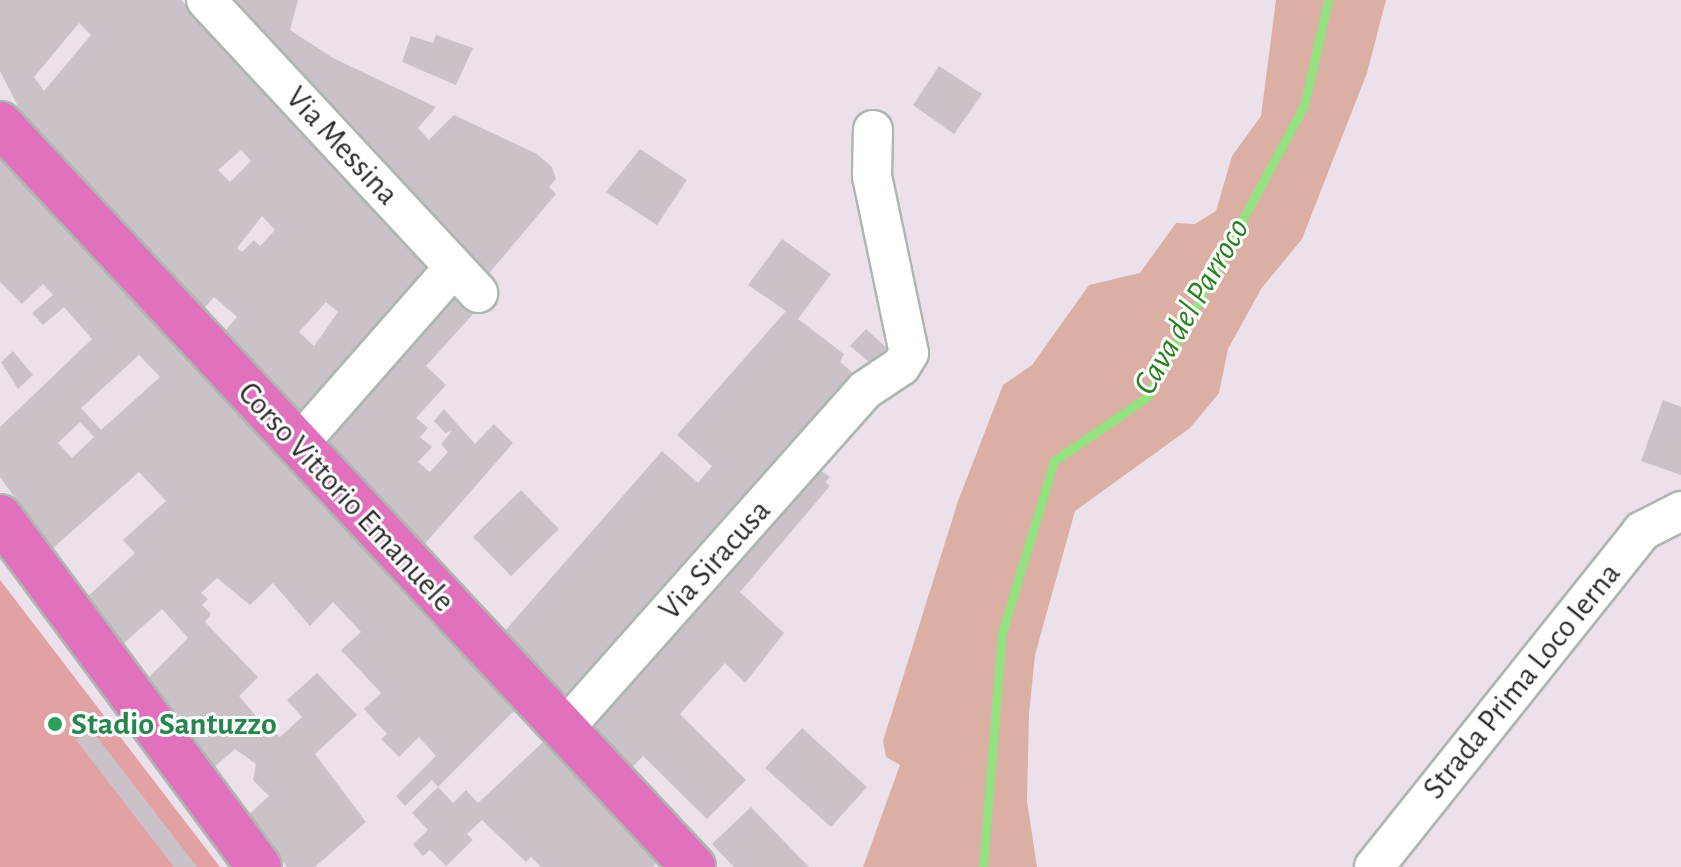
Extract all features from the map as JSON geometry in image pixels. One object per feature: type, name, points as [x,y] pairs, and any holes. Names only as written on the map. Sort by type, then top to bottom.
[{"type":"main road","name":"Corso Vittorio Emanuele","points":[[0,124],[297,446],[693,867]]},
{"type":"main road","points":[[4,527],[259,867]]},
{"type":"street","name":"Via Messina","points":[[206,0],[466,280],[297,446]]},
{"type":"street","name":"Via Siracusa","points":[[564,729],[865,390],[901,366],[909,353],[872,176],[873,130]]},
{"type":"street","name":"Strada Prima Loco Ierna","points":[[1374,867],[1642,531],[1681,511]]},
{"type":"shaded area","points":[[1276,0],[1386,0],[1367,73],[1302,239],[1261,289],[1228,349],[1219,393],[1190,428],[1075,511],[1035,655],[1029,714],[1027,801],[1037,867],[863,867],[900,765],[886,757],[883,741],[958,501],[1003,385],[1032,365],[1089,285],[1140,273],[1176,223],[1195,224],[1216,211],[1232,156],[1261,116]]},
{"type":"shaded area","name":"Stadio Santuzzo","points":[[0,580],[220,867],[0,867]]},
{"type":"building","points":[[0,0],[181,0],[434,270],[303,420],[223,333],[237,317],[214,297],[202,311],[23,116],[0,71]],"holes":[[[79,23],[91,35],[44,91],[34,77]],[[241,150],[251,161],[230,182],[218,170]],[[262,216],[275,230],[260,246],[254,240],[242,252],[237,248]],[[326,302],[338,312],[314,346],[299,332]]]},
{"type":"building","points":[[225,0],[298,0],[290,30],[333,58],[436,107],[418,128],[429,140],[454,115],[537,154],[552,167],[556,179],[549,187],[556,194],[485,278]]},
{"type":"building","points":[[436,35],[473,48],[456,85],[402,62],[411,36],[433,43]]},
{"type":"building","points":[[939,66],[982,94],[954,134],[913,105]]},
{"type":"building","points":[[640,149],[687,180],[657,225],[606,192]]},
{"type":"building","points":[[0,159],[514,711],[438,787],[432,780],[405,806],[396,796],[436,756],[419,737],[399,757],[381,739],[387,734],[364,709],[381,693],[341,650],[361,632],[333,602],[310,626],[273,583],[250,605],[217,578],[201,593],[208,599],[202,605],[211,614],[205,622],[258,677],[239,696],[262,723],[280,737],[302,717],[287,700],[317,673],[357,715],[315,754],[366,822],[315,867],[287,867],[248,815],[269,796],[253,780],[256,764],[235,749],[213,768],[147,679],[188,638],[162,609],[122,645],[87,597],[135,553],[123,540],[166,501],[139,472],[52,549],[0,477],[0,427],[92,339],[64,307],[43,325],[32,313],[53,295],[43,284],[22,304],[0,282]],"holes":[[[139,355],[160,377],[101,430],[81,408]],[[80,422],[94,437],[72,458],[58,443]]]},
{"type":"building","points":[[782,239],[831,274],[798,319],[844,354],[840,362],[854,374],[569,705],[503,633],[662,451],[698,483],[712,466],[677,435],[786,311],[748,285]]},
{"type":"building","points":[[453,290],[475,312],[426,366],[446,385],[416,418],[428,428],[420,437],[432,447],[418,462],[430,472],[448,452],[441,444],[452,431],[445,433],[434,421],[444,409],[475,444],[494,424],[513,443],[423,546],[321,439]]},
{"type":"building","points":[[866,329],[889,350],[881,372],[850,346]]},
{"type":"building","points":[[13,351],[33,375],[18,389],[1,362]]},
{"type":"building","points":[[1663,400],[1681,407],[1681,475],[1641,461]]},
{"type":"building","points":[[817,468],[830,477],[825,482],[830,486],[740,592],[784,633],[745,683],[725,663],[680,714],[746,780],[707,819],[643,756],[631,769],[590,728]]},
{"type":"building","points":[[521,490],[559,529],[511,576],[473,537]]},
{"type":"building","points":[[90,728],[197,867],[174,867],[76,740]]},
{"type":"building","points":[[802,728],[867,787],[831,827],[765,768]]},
{"type":"building","points":[[543,742],[656,863],[653,867],[541,867],[531,857],[526,862],[482,820],[467,834],[473,840],[446,866],[430,850],[423,856],[413,844],[428,830],[412,813],[438,787],[453,803],[466,790],[478,803]]},
{"type":"building","points":[[751,807],[809,867],[734,867],[712,844]]},
{"type":"waterway","name":"Cava del Parroco","points":[[983,867],[1002,633],[1054,461],[1147,397],[1304,106],[1328,0]]},
{"type":"place","name":"Stadio Santuzzo","points":[[55,724]]}]
